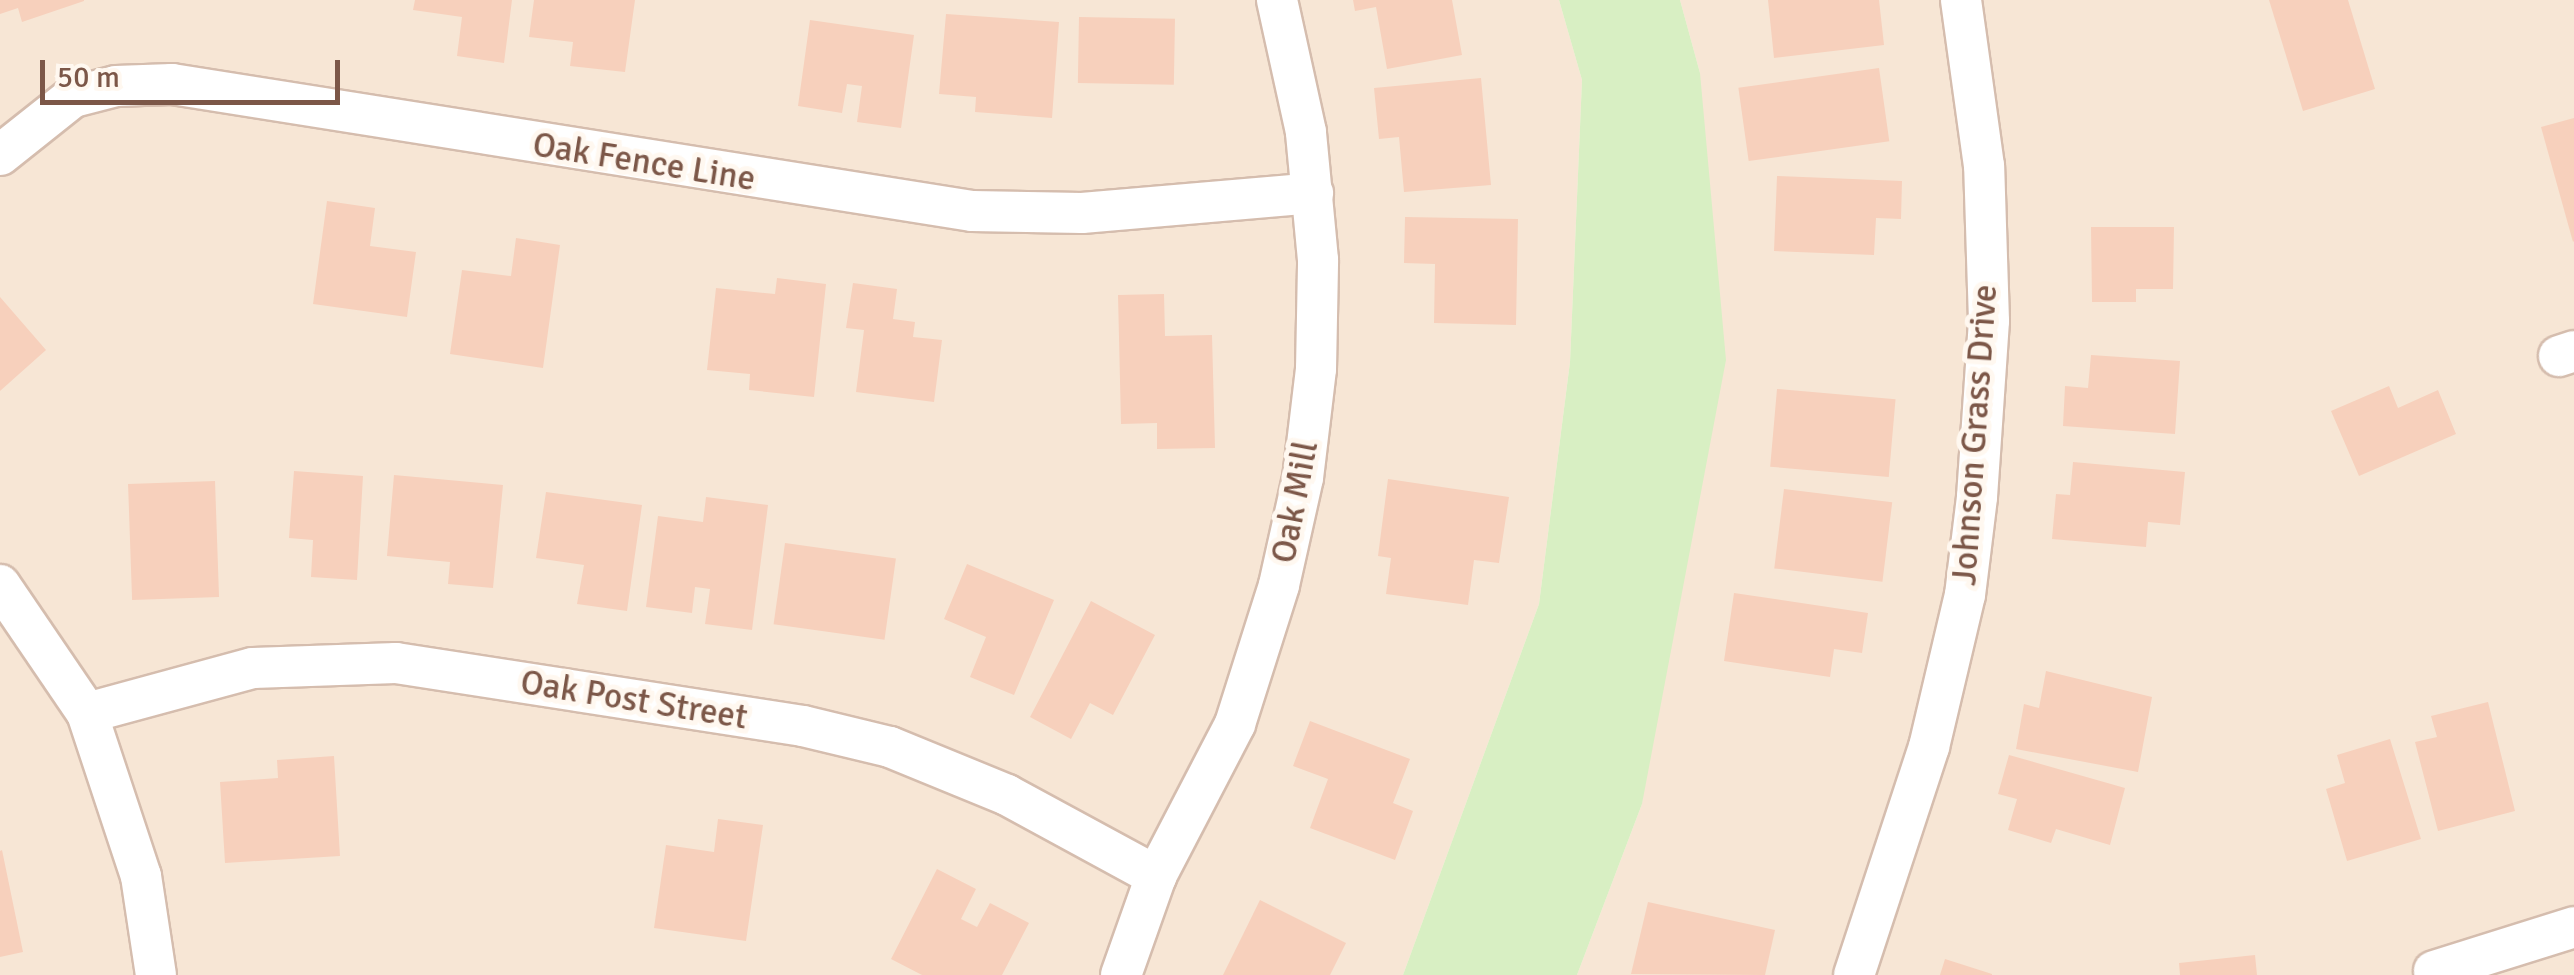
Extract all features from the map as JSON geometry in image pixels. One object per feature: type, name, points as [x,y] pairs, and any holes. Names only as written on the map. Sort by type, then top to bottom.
[{"type":"street","name":"Oak Mill","points":[[1121,975],[1156,876],[1234,724],[1279,585],[1303,478],[1316,369],[1312,193],[1296,76],[1277,0]]},
{"type":"street","name":"Johnson Grass Drive","points":[[1854,975],[1930,747],[1965,595],[1977,497],[1989,321],[1984,166],[1961,0]]},
{"type":"street","name":"Oak Fence Line","points":[[0,155],[73,97],[116,86],[172,84],[972,211],[1082,213],[1312,193]]},
{"type":"street","points":[[0,585],[86,714],[141,876],[156,975]]},
{"type":"street","name":"Oak Post Street","points":[[86,714],[253,668],[396,663],[802,726],[890,747],[1007,795],[1156,876]]},
{"type":"street","points":[[2434,971],[2574,927]]},
{"type":"shaded area","points":[[0,0],[1559,0],[1582,80],[1570,362],[1539,604],[1403,975],[0,975]]},
{"type":"shaded area","points":[[1680,0],[2574,0],[2574,975],[1577,975],[1642,804],[1700,73]]},
{"type":"green space","points":[[1559,0],[1680,0],[1700,73],[1726,360],[1642,804],[1577,975],[1403,975],[1539,604],[1570,362],[1582,80]]},
{"type":"building","points":[[0,0],[84,1],[22,22],[18,8],[0,14]]},
{"type":"building","points":[[415,0],[512,0],[504,63],[457,56],[462,17],[413,10]]},
{"type":"building","points":[[534,0],[635,0],[625,72],[570,66],[573,42],[529,37]]},
{"type":"building","points":[[1353,0],[1452,0],[1462,55],[1387,69],[1376,7],[1355,11]]},
{"type":"building","points":[[1768,0],[1879,0],[1884,45],[1774,58]]},
{"type":"building","points":[[2269,0],[2348,0],[2375,89],[2303,111]]},
{"type":"building","points":[[946,14],[1059,22],[1052,118],[975,112],[976,97],[939,94]]},
{"type":"building","points":[[1079,17],[1175,19],[1174,85],[1078,83]]},
{"type":"building","points":[[810,20],[914,35],[901,128],[857,122],[862,86],[847,84],[842,113],[798,106]]},
{"type":"building","points":[[1879,68],[1889,141],[1749,161],[1738,88]]},
{"type":"building","points":[[1481,78],[1491,185],[1404,192],[1399,137],[1379,139],[1374,88]]},
{"type":"building","points":[[2574,118],[2574,241],[2573,242],[2541,127]]},
{"type":"building","points":[[1777,176],[1902,181],[1901,219],[1876,218],[1874,255],[1774,251]]},
{"type":"building","points":[[327,201],[375,208],[370,246],[416,252],[407,317],[313,304]]},
{"type":"building","points":[[1405,217],[1518,219],[1516,325],[1434,323],[1435,264],[1404,263]]},
{"type":"building","points":[[2091,227],[2174,227],[2173,289],[2136,289],[2136,302],[2092,302]]},
{"type":"building","points":[[516,238],[560,245],[543,368],[450,354],[462,270],[511,276]]},
{"type":"building","points":[[777,278],[826,284],[814,397],[749,390],[750,374],[707,370],[716,288],[775,294]]},
{"type":"building","points":[[853,283],[897,289],[893,319],[915,322],[913,337],[942,340],[934,402],[856,392],[864,330],[846,328]]},
{"type":"building","points":[[1164,294],[1165,336],[1212,335],[1215,448],[1157,449],[1157,423],[1121,424],[1118,295]]},
{"type":"building","points":[[0,297],[46,350],[0,391]]},
{"type":"building","points":[[2091,355],[2180,361],[2175,434],[2063,426],[2065,386],[2088,388]]},
{"type":"building","points":[[2389,386],[2398,408],[2438,390],[2456,434],[2359,476],[2331,411]]},
{"type":"building","points":[[1777,389],[1896,399],[1889,477],[1770,467]]},
{"type":"building","points":[[2073,462],[2185,472],[2180,525],[2148,522],[2146,547],[2052,539],[2056,494],[2070,495]]},
{"type":"building","points":[[294,471],[363,476],[357,580],[311,577],[313,540],[289,538]]},
{"type":"building","points":[[394,475],[503,485],[493,588],[448,584],[450,562],[387,556]]},
{"type":"building","points":[[1388,479],[1509,497],[1499,563],[1474,560],[1468,605],[1386,594],[1391,558],[1378,556]]},
{"type":"building","points":[[215,481],[219,597],[132,600],[128,484]]},
{"type":"building","points":[[1784,489],[1892,502],[1882,582],[1774,568]]},
{"type":"building","points":[[546,492],[642,505],[627,611],[577,604],[584,565],[536,558]]},
{"type":"building","points":[[706,497],[768,505],[752,630],[705,624],[710,589],[695,587],[692,613],[646,607],[658,516],[703,522]]},
{"type":"building","points":[[785,543],[896,559],[884,640],[774,624]]},
{"type":"building","points":[[967,564],[1054,600],[1014,695],[970,677],[986,637],[944,619]]},
{"type":"building","points":[[1734,593],[1868,613],[1862,653],[1834,649],[1830,677],[1724,661]]},
{"type":"building","points":[[1091,601],[1155,635],[1113,715],[1090,703],[1071,739],[1030,717]]},
{"type":"building","points":[[2046,671],[2152,697],[2138,772],[2016,749],[2024,704],[2039,708]]},
{"type":"building","points":[[2488,702],[2515,811],[2438,831],[2415,742],[2437,737],[2431,716]]},
{"type":"building","points":[[1310,721],[1410,759],[1393,803],[1413,811],[1395,860],[1310,828],[1328,779],[1293,766]]},
{"type":"building","points":[[2390,739],[2421,839],[2347,861],[2326,789],[2345,783],[2337,755]]},
{"type":"building","points":[[2009,755],[2125,788],[2110,845],[2056,829],[2051,843],[2008,830],[2017,799],[1998,794]]},
{"type":"building","points":[[334,756],[340,856],[225,863],[220,782],[278,778],[277,760]]},
{"type":"building","points":[[718,819],[763,825],[746,941],[654,928],[666,845],[714,852]]},
{"type":"building","points":[[0,851],[23,952],[0,957]]},
{"type":"building","points":[[937,869],[976,889],[961,919],[977,927],[990,903],[1029,923],[1002,975],[922,975],[891,959]]},
{"type":"building","points":[[1260,900],[1346,943],[1330,975],[1223,975]]},
{"type":"building","points":[[1648,902],[1775,930],[1765,975],[1631,974]]},
{"type":"building","points":[[2255,955],[2257,975],[2180,975],[2179,963]]},
{"type":"building","points":[[1945,959],[1992,974],[1992,975],[1940,975]]}]
